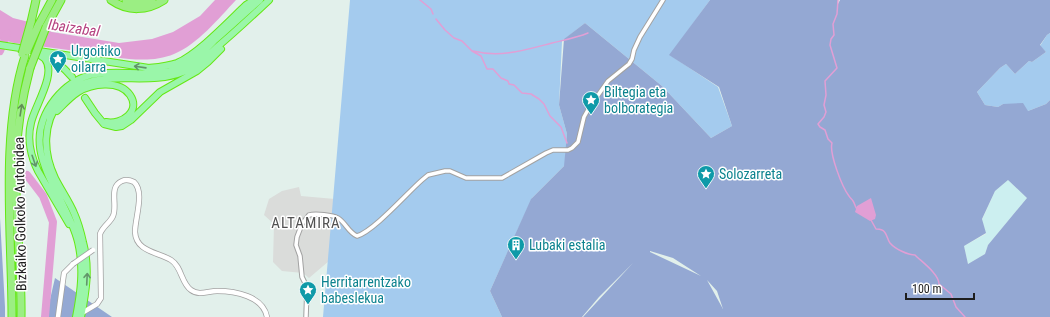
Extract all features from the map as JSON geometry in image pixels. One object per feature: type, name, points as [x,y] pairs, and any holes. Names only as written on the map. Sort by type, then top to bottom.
[{"type":"highway","points":[[24,55],[36,0]]},
{"type":"highway","points":[[24,55],[52,0]]},
{"type":"highway","name":"Bizkaiko Golkoko Autobidea","points":[[21,317],[16,158],[20,112],[30,68],[46,27],[61,0]]},
{"type":"highway","points":[[53,13],[65,0]]},
{"type":"highway","points":[[111,0],[116,4],[131,9],[145,8],[156,5],[164,0]]},
{"type":"highway","points":[[126,0],[136,2],[152,0]]},
{"type":"highway","points":[[0,45],[149,68],[166,66],[177,63],[194,53],[246,5],[254,0]]},
{"type":"highway","points":[[76,317],[81,264],[78,241],[68,213],[50,181],[40,154],[41,128],[50,106],[64,89],[73,82],[86,76],[104,72],[149,74],[182,67],[198,57],[260,0]]},
{"type":"highway","points":[[81,315],[88,272],[85,249],[74,212],[50,165],[46,143],[48,124],[55,108],[61,100],[77,87],[88,82],[106,78],[150,78],[169,76],[183,72],[200,62],[269,0]]},
{"type":"highway","points":[[85,98],[104,124],[116,127],[127,123],[160,92],[192,74],[208,62],[242,25]]},
{"type":"highway","points":[[31,50],[53,59],[72,77],[61,55]]},
{"type":"highway","points":[[31,50],[44,59],[48,65],[45,86],[37,104],[30,128],[30,143],[34,162],[78,241]]},
{"type":"highway","name":"Bizkaiko Golkoko Autobidea","points":[[12,317],[7,150],[10,110],[19,69],[24,55]]},
{"type":"highway","points":[[48,124],[71,97],[78,92],[99,85],[109,85],[119,86],[130,94],[132,107],[130,113],[123,120],[112,123],[106,122],[96,115]]},
{"type":"highway","points":[[71,317],[72,312],[78,305]]},
{"type":"street","points":[[306,317],[307,287],[302,277],[296,237],[309,215],[314,214],[337,217],[351,233],[357,236],[370,229],[428,175],[450,171],[466,178],[473,179],[484,177],[502,178],[553,150],[568,150],[572,148],[578,142],[584,117],[589,108],[608,81],[629,64],[640,37],[663,0]]},
{"type":"street","points":[[81,315],[100,302],[102,294],[100,246],[101,231],[114,213],[114,191],[116,186],[120,182],[126,180],[132,181],[140,190],[135,232],[137,239],[142,246],[168,258],[175,263],[187,287],[193,292],[200,294],[216,291],[226,292],[252,299],[262,305],[267,317]]},
{"type":"street","points":[[58,317],[64,273],[73,264],[100,246]]},
{"type":"street","points":[[84,300],[88,304],[94,306]]},
{"type":"shaded area","points":[[215,0],[236,0],[199,38],[183,50],[154,59],[143,60],[121,58],[14,43],[0,39],[0,10],[13,18],[25,21],[52,32],[119,43],[152,39],[173,32],[200,16]]},
{"type":"shaded area","points":[[350,0],[710,0],[670,55],[718,87],[732,126],[711,138],[662,86],[585,23],[562,41],[559,105],[567,134],[565,165],[532,198],[490,291],[502,317],[323,317]]},
{"type":"shaded area","points":[[710,0],[838,0],[837,6],[840,0],[1050,0],[1050,33],[1040,45],[1046,52],[1032,62],[1029,61],[1015,74],[1006,64],[1000,68],[977,92],[985,105],[998,107],[1003,104],[1023,103],[1028,111],[1046,104],[1050,100],[1050,317],[583,317],[633,263],[599,297],[582,317],[502,317],[490,291],[531,199],[564,166],[567,134],[559,105],[564,39],[585,23],[662,86],[711,138],[732,126],[719,87],[669,55]],"holes":[[[1008,180],[1027,198],[988,245],[985,254],[968,264],[964,246],[986,233],[982,219],[995,191]],[[650,252],[673,258],[701,276]],[[707,280],[717,291],[723,309]]]},
{"type":"shaded area","points":[[1050,33],[1050,100],[1046,104],[1028,111],[1003,104],[998,107],[985,105],[977,92],[1000,68],[1006,64],[1015,74],[1029,61],[1032,62],[1046,52],[1040,46]]},
{"type":"shaded area","points":[[1008,180],[1027,198],[988,245],[985,254],[968,264],[964,246],[986,234],[982,220],[995,191]]},
{"type":"shaded area","points":[[299,187],[301,196],[335,199],[336,255],[309,278],[303,273],[282,271],[273,262],[274,224],[264,215],[269,199],[282,191]]},
{"type":"shaded area","points":[[871,198],[876,215],[875,219],[870,221],[855,212],[857,206]]},
{"type":"shaded area","points":[[0,218],[5,307],[5,317],[0,317]]},
{"type":"shaded area","points":[[55,278],[112,317],[46,317]]},
{"type":"waterway","points":[[420,0],[431,9],[433,14]]},
{"type":"waterway","points":[[838,0],[837,14],[833,24],[834,35],[831,39],[830,45],[837,68],[825,81],[826,95],[824,105],[826,112],[818,124],[825,130],[828,139],[832,143],[832,154],[840,178],[846,192],[853,200],[857,209]]},
{"type":"waterway","points":[[436,19],[454,38],[462,41],[472,51],[481,56],[487,69],[493,69],[501,78],[508,81],[509,84],[514,85],[522,93],[531,94],[539,99],[544,104],[550,116],[561,127],[567,143]]},
{"type":"waterway","points":[[0,51],[7,33]]},
{"type":"waterway","points":[[473,51],[493,54],[513,52],[570,39],[588,33]]},
{"type":"waterway","points":[[27,175],[43,196],[53,222],[45,317]]},
{"type":"waterway","points":[[871,220],[876,229],[885,232],[892,245],[902,251],[915,255],[930,268],[936,276],[939,284],[951,294],[956,307],[965,317]]},
{"type":"place","name":"Urgoitiko oilarra","points":[[58,74]]},
{"type":"place","name":"Biltegia eta bolborategia","points":[[591,115]]},
{"type":"place","name":"Solozarreta","points":[[706,189]]},
{"type":"place","name":"Lubaki estalia","points":[[516,260]]},
{"type":"place","name":"Herritarrentzako babeslekua","points":[[308,305]]},
{"type":"district","name":"ALTAMIRA","points":[[306,223]]},
{"type":"water label","name":"Ibaizabal","points":[[74,28]]}]
